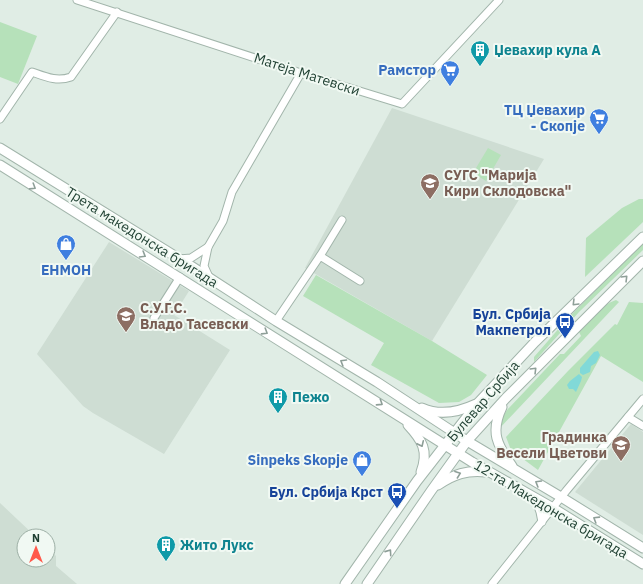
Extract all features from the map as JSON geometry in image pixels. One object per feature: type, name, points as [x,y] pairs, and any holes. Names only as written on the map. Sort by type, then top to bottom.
[{"type":"street","name":"Матеја Матевски","points":[[77,0],[301,73],[402,104],[499,0]]},
{"type":"street","points":[[0,118],[32,72],[52,79],[63,80],[71,77],[117,12]]},
{"type":"street","points":[[210,279],[204,266],[208,246],[223,220],[235,186],[301,73]]},
{"type":"street","name":"Трета македонска бригада","points":[[0,148],[276,321],[377,382],[468,441]]},
{"type":"street","name":"Трета македонска бригада","points":[[0,165],[458,453]]},
{"type":"street","points":[[276,321],[320,256],[342,220]]},
{"type":"street","name":"Булевар Србија","points":[[345,584],[417,481],[477,404],[543,335],[643,237]]},
{"type":"street","points":[[179,259],[191,258],[208,246]]},
{"type":"street","points":[[320,256],[360,281]]},
{"type":"street","name":"Булевар Србија","points":[[367,584],[431,491],[468,441],[506,398],[643,261]]},
{"type":"street","points":[[154,318],[180,277]]},
{"type":"street","points":[[506,398],[498,416],[496,432],[500,447],[514,469]]},
{"type":"street","points":[[492,584],[561,497],[643,399]]},
{"type":"street","points":[[406,402],[426,410],[445,412],[460,410],[477,404]]},
{"type":"street","points":[[397,414],[417,435],[424,448],[424,461],[417,481]]},
{"type":"street","points":[[628,416],[643,426]]},
{"type":"street","name":"12-та Македонска бригада","points":[[468,441],[643,548]]},
{"type":"street","name":"12-та Македонска бригада","points":[[458,453],[553,508],[643,564]]},
{"type":"street","points":[[431,491],[458,474],[473,471],[489,472]]},
{"type":"street","points":[[536,498],[542,522]]},
{"type":"shaded area","name":"СУГС \"Марија Кири Склодовска\"","points":[[392,108],[544,159],[432,341],[305,268]]},
{"type":"shaded area","name":"С.У.Г.С. Владо Тасевски","points":[[109,242],[189,291],[174,315],[230,350],[164,454],[83,406],[37,354]]},
{"type":"shaded area","name":"Градинка Весели Цветови","points":[[631,424],[643,432],[643,535],[575,492]]},
{"type":"shaded area","points":[[0,503],[27,528],[16,528],[16,568],[56,568],[56,566],[77,584],[0,584]]},
{"type":"green space","points":[[0,22],[37,36],[18,84],[0,77]]},
{"type":"green space","points":[[488,148],[501,155],[486,181],[473,173]]},
{"type":"green space","points":[[639,199],[643,199],[643,222],[585,277],[586,238],[622,208]]},
{"type":"green space","points":[[643,243],[643,250],[579,312],[534,362],[534,357],[568,318]]},
{"type":"green space","points":[[316,275],[432,341],[487,375],[471,395],[459,402],[439,403],[371,365],[384,343],[303,296]]},
{"type":"green space","points":[[616,300],[619,302],[499,429],[501,420],[507,410],[560,354],[564,354],[581,336],[579,332],[596,314],[605,306]]},
{"type":"green space","points":[[629,302],[643,303],[643,382],[601,356],[538,470],[511,450],[506,437],[568,371],[615,324],[617,325]]},
{"type":"water","points":[[598,351],[600,355],[596,363],[591,366],[590,372],[583,375],[580,373],[580,368],[594,352]]},
{"type":"water","points":[[579,374],[582,377],[576,392],[573,389],[569,389],[567,385]]},
{"type":"place","name":"Џевахир кула А","points":[[480,67]]},
{"type":"place","name":"Рамстор","points":[[450,87]]},
{"type":"place","name":"ТЦ Џевахир - Скопје","points":[[599,135]]},
{"type":"place","name":"СУГС \"Марија Кири Склодовска\"","points":[[430,200]]},
{"type":"place","name":"ЕНМОН","points":[[66,261]]},
{"type":"place","name":"С.У.Г.С. Владо Тасевски","points":[[126,333]]},
{"type":"place","name":"Бул. Србија Макпетрол","points":[[565,339]]},
{"type":"place","name":"Пежо","points":[[278,414]]},
{"type":"place","name":"Градинка Весели Цветови","points":[[621,462]]},
{"type":"place","name":"Sinpeks Skopje","points":[[362,477]]},
{"type":"place","name":"Бул. Србија Крст","points":[[397,509]]},
{"type":"place","name":"Жито Лукс","points":[[166,562]]}]
